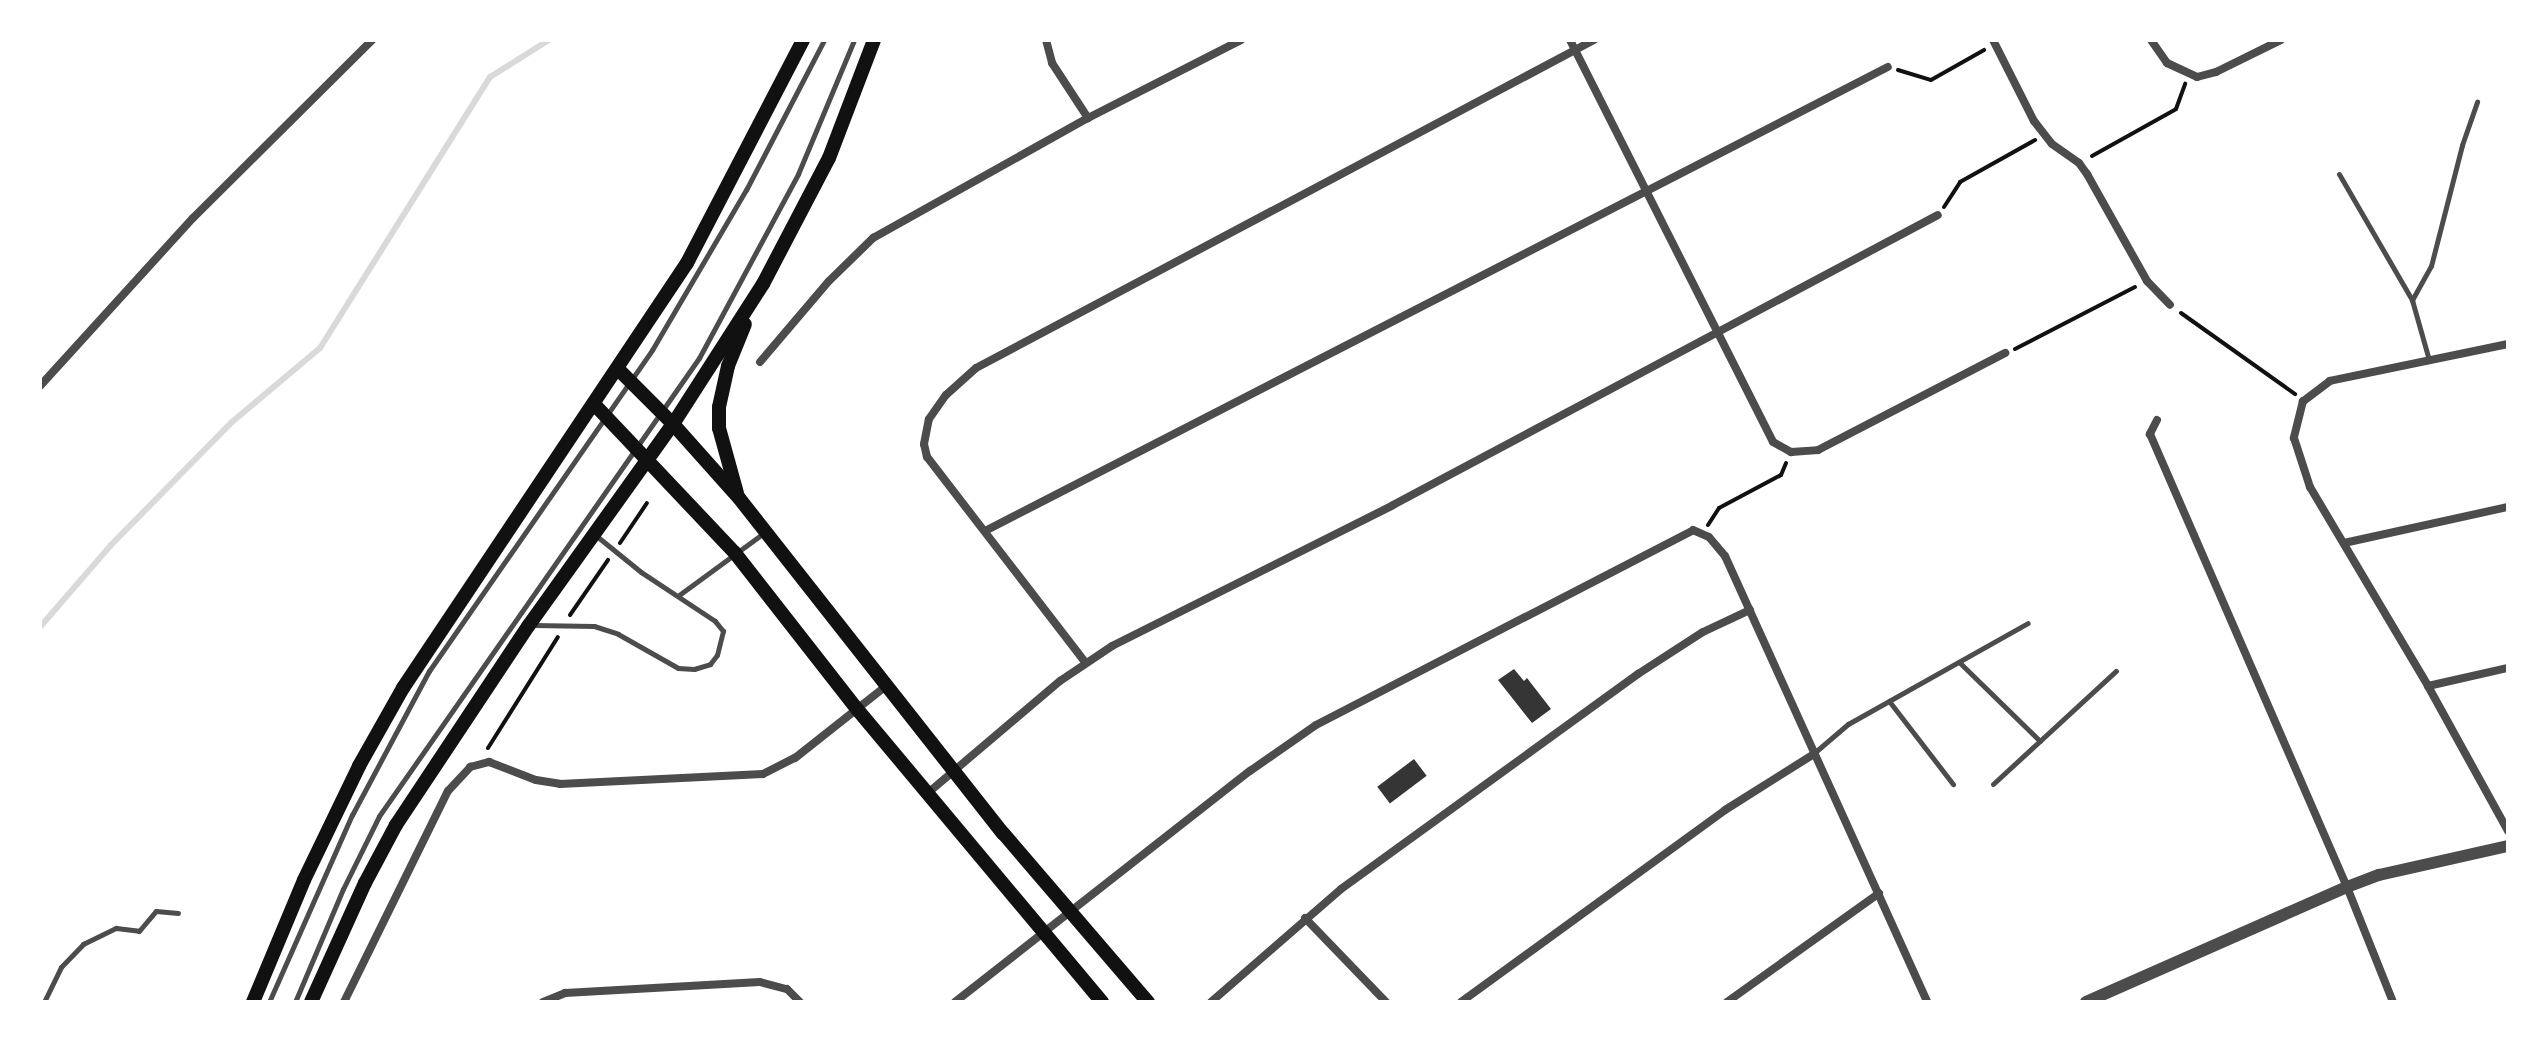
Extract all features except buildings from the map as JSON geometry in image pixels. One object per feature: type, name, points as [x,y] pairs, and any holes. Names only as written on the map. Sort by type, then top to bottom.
[{"type":"main road","points":[[253,1002],[311,865],[359,766],[403,688],[595,405],[687,263],[803,40]]},
{"type":"main road","points":[[739,498],[719,428],[719,407],[728,366],[763,284],[829,158],[874,40]]},
{"type":"main road","points":[[311,1002],[365,883],[396,825],[529,625],[594,534],[642,454],[673,424],[763,284]]},
{"type":"main road","points":[[618,369],[662,412],[739,498],[953,771],[1148,1002]]},
{"type":"main road","points":[[595,405],[735,553],[857,709],[929,792],[1042,934],[1102,1002]]},
{"type":"street","points":[[40,386],[193,218],[372,40]]},
{"type":"street","points":[[1046,40],[1052,63],[1088,118]]},
{"type":"street","points":[[760,362],[829,281],[873,238],[1088,118],[1241,40]]},
{"type":"street","points":[[1570,40],[1773,442],[1791,452],[1818,450],[2005,353]]},
{"type":"street","points":[[1085,662],[985,531],[941,479],[927,457],[924,444],[929,419],[962,379],[976,368],[1594,40]]},
{"type":"street","points":[[2151,40],[2167,63],[2197,77],[2216,72],[2281,40]]},
{"type":"street","points":[[1994,42],[2044,135],[2079,163],[2147,281],[2170,305]]},
{"type":"street","points":[[985,531],[1888,67]]},
{"type":"street","points":[[929,792],[1085,662],[1719,333],[1938,215]]},
{"type":"street","points":[[2508,344],[2330,381],[2303,401],[2296,420],[2296,451],[2310,487],[2428,686],[2508,831]]},
{"type":"street","points":[[2157,420],[2150,434],[2347,887],[2393,1002]]},
{"type":"street","points":[[2344,543],[2508,507]]},
{"type":"street","points":[[955,1002],[1283,746],[1316,725],[1675,536],[1693,530],[1702,533],[1725,556],[1927,1002]]},
{"type":"street","points":[[1211,1002],[1305,918],[1638,674],[1703,632],[1750,610]]},
{"type":"street","points":[[2428,686],[2508,668]]},
{"type":"street","points":[[344,1002],[448,791],[461,773],[478,763],[499,764],[536,780],[560,784],[738,778],[782,767],[885,687]]},
{"type":"street","points":[[1461,1002],[1725,810],[1814,754]]},
{"type":"street","points":[[2086,1002],[2347,887],[2433,861],[2508,846]]},
{"type":"street","points":[[1727,1002],[1879,893]]},
{"type":"street","points":[[1305,918],[1386,1002]]},
{"type":"street","points":[[543,1002],[565,993],[760,982],[787,989],[800,1002]]},
{"type":"lane","points":[[269,1002],[352,815],[421,683],[607,417],[704,264],[803,85],[824,40]]},
{"type":"lane","points":[[295,1002],[343,889],[379,816],[642,454],[662,412],[699,358],[764,244],[804,161],[854,40]]},
{"type":"lane","points":[[2412,300],[2431,266],[2462,145],[2477,102]]},
{"type":"lane","points":[[2339,174],[2412,300],[2429,360]]},
{"type":"lane","points":[[679,595],[765,532]]},
{"type":"lane","points":[[529,625],[594,626],[618,634],[678,668],[694,669],[710,664],[722,644],[723,631],[594,534]]},
{"type":"lane","points":[[1814,754],[1848,724],[2028,623]]},
{"type":"lane","points":[[1959,662],[2040,741]]},
{"type":"lane","points":[[1993,784],[2116,671]]},
{"type":"lane","points":[[1889,701],[1953,784]]},
{"type":"lane","points":[[44,1002],[61,967],[83,944],[116,928],[142,929],[156,911],[178,913]]},
{"type":"path","points":[[1888,67],[1931,80],[1994,42]]},
{"type":"path","points":[[2079,163],[2176,109],[2188,75]]},
{"type":"path","points":[[1938,215],[1960,182],[2044,135]]},
{"type":"path","points":[[2005,353],[2147,281]]},
{"type":"path","points":[[2170,305],[2303,401]]},
{"type":"path","points":[[1702,533],[1719,508],[1781,475],[1791,452]]},
{"type":"path","points":[[478,763],[575,604],[647,503]]},
{"type":"waterway","points":[[40,627],[111,545],[232,422],[320,348],[490,77],[549,40]]}]
